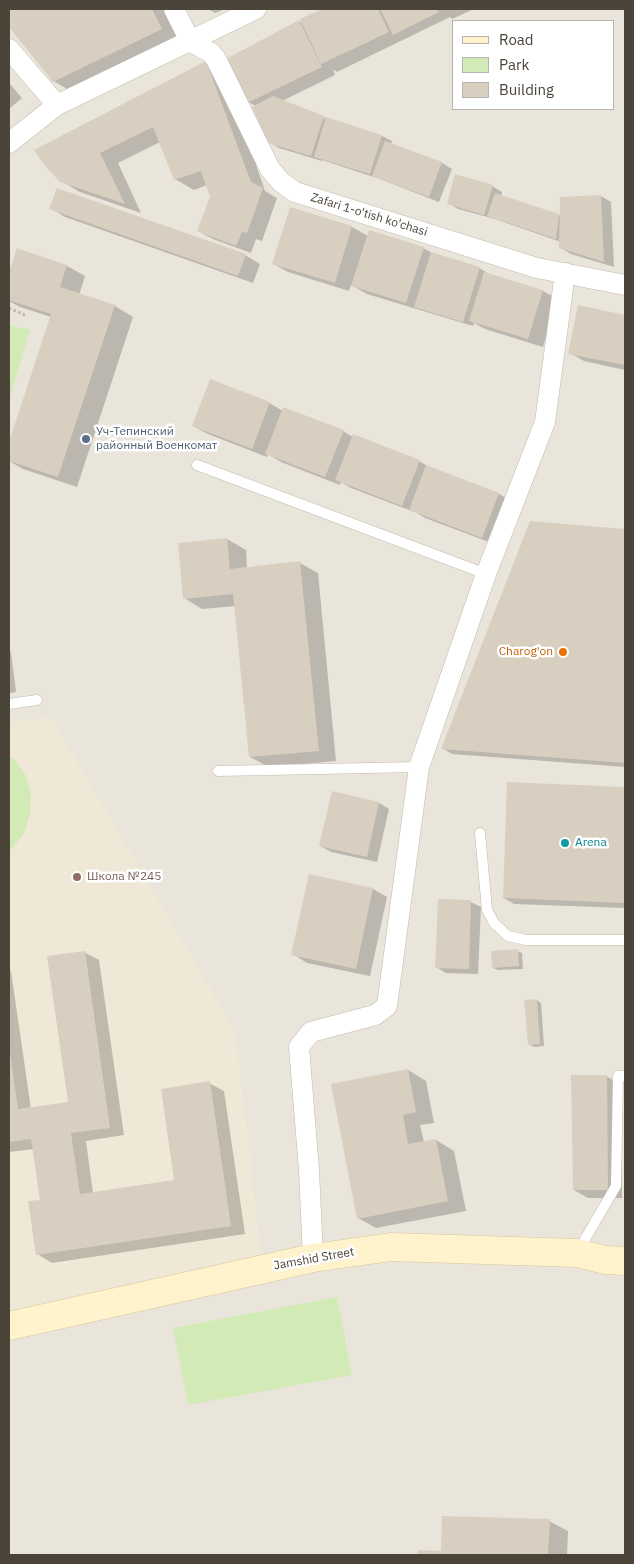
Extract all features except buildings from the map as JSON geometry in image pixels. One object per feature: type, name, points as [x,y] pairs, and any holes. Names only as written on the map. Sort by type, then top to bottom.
[{"type":"street","points":[[174,9],[190,41]]},
{"type":"street","points":[[9,142],[57,105],[256,9]]},
{"type":"street","name":"Zafari 1-o'tish ko'chasi","points":[[190,41],[211,53],[216,60],[270,169],[281,182],[295,192],[537,268],[625,285]]},
{"type":"street","points":[[9,49],[57,105]]},
{"type":"street","points":[[313,1258],[309,1170],[299,1047],[311,1032],[375,1015],[387,1006],[419,767],[486,574],[545,422],[565,273]]},
{"type":"street","name":"Jamshid Street","points":[[9,1326],[313,1258],[391,1247],[577,1253],[606,1260],[625,1261]]},
{"type":"lane","points":[[197,465],[486,574]]},
{"type":"lane","points":[[9,704],[36,700]]},
{"type":"lane","points":[[218,771],[419,767]]},
{"type":"lane","points":[[480,833],[487,910],[494,923],[508,936],[526,940],[625,940]]},
{"type":"lane","points":[[577,1253],[616,1186],[618,1076],[625,1076]]},
{"type":"path","points":[[9,308],[25,315]]},
{"type":"shaded area","points":[[9,9],[625,9],[625,1555],[9,1555]]},
{"type":"shaded area","name":"Школа №245","points":[[51,717],[235,1031],[262,1262],[9,1319],[9,722]]},
{"type":"green space","points":[[9,325],[30,330],[9,401]]},
{"type":"green space","points":[[9,755],[15,760],[26,776],[31,795],[30,814],[24,833],[9,851]]},
{"type":"green space","points":[[337,1297],[352,1375],[188,1405],[173,1328]]},
{"type":"place","name":"Уч-Тепинский районный Военкомат","points":[[86,439]]},
{"type":"place","name":"Charog'on","points":[[563,652]]},
{"type":"place","name":"Arena","points":[[565,843]]},
{"type":"place","name":"Школа №245","points":[[77,877]]}]
